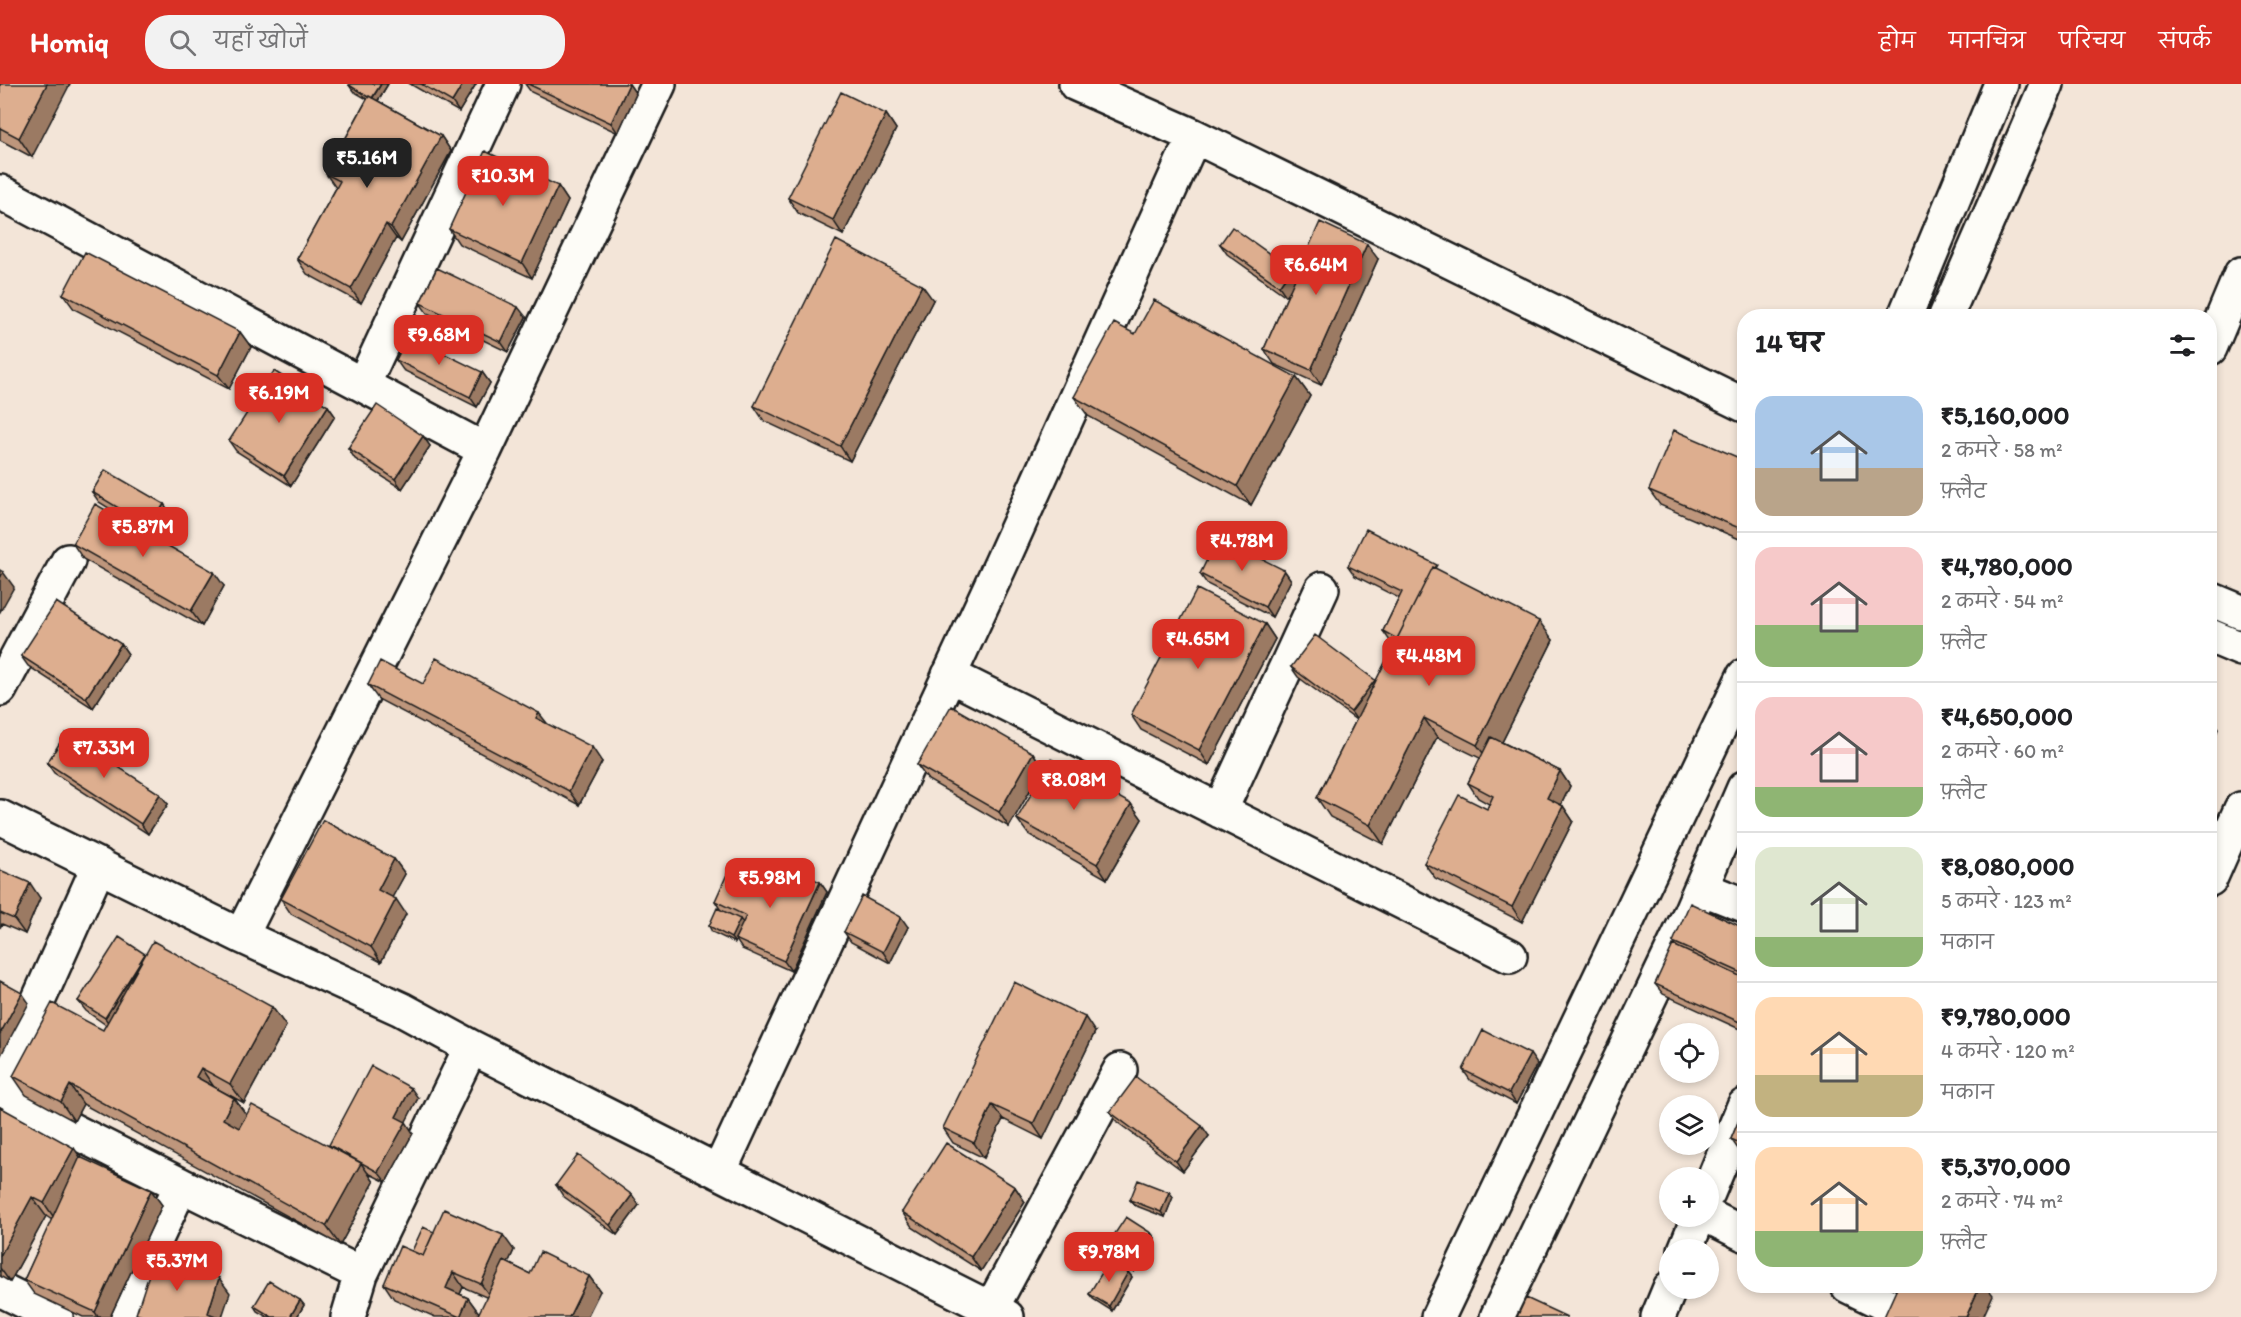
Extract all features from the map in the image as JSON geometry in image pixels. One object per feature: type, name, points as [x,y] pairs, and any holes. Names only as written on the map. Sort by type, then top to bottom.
[{"type":"street","points":[[363,385],[503,84]]},
{"type":"street","points":[[241,936],[485,450],[659,84]]},
{"type":"street","points":[[1076,84],[1194,136],[1737,402]]},
{"type":"street","points":[[1908,309],[2001,84]]},
{"type":"street","points":[[1949,309],[2047,84]]},
{"type":"street","points":[[718,1172],[950,675],[1194,136]]},
{"type":"street","points":[[0,192],[485,450]]},
{"type":"street","points":[[2217,331],[2241,274]]},
{"type":"street","points":[[0,689],[68,561]]},
{"type":"street","points":[[1220,811],[1322,589]]},
{"type":"street","points":[[2217,602],[2241,612]]},
{"type":"street","points":[[2217,639],[2241,649]]},
{"type":"street","points":[[950,675],[1510,956]]},
{"type":"street","points":[[1438,1317],[1737,691]]},
{"type":"street","points":[[1497,1317],[1701,888],[1737,804]]},
{"type":"street","points":[[2217,863],[2241,809]]},
{"type":"street","points":[[0,816],[241,936],[401,1009],[471,1047],[999,1313],[1119,1070]]},
{"type":"street","points":[[0,1086],[99,865]]},
{"type":"street","points":[[1701,888],[1737,902]]},
{"type":"street","points":[[348,1317],[361,1274],[471,1047]]},
{"type":"street","points":[[0,1094],[361,1274]]},
{"type":"street","points":[[1719,1167],[1737,1123]]},
{"type":"street","points":[[120,1317],[181,1185]]},
{"type":"street","points":[[1719,1222],[1737,1230]]},
{"type":"street","points":[[0,1289],[56,1317]]},
{"type":"street","points":[[1867,1293],[1896,1304]]},
{"type":"street","points":[[1658,1317],[1665,1299]]},
{"type":"building","points":[[0,84],[47,84],[19,138],[0,128]]},
{"type":"building","points":[[350,84],[381,84],[372,98]]},
{"type":"building","points":[[421,84],[463,84],[452,102]]},
{"type":"building","points":[[528,84],[629,84],[611,123]]},
{"type":"building","points":[[841,92],[886,114],[833,220],[788,198]]},
{"type":"building","points":[[369,96],[441,136],[391,227],[386,224],[351,289],[297,259],[340,181],[326,174]]},
{"type":"building","points":[[485,151],[558,186],[522,263],[449,229]]},
{"type":"building","points":[[1320,222],[1367,244],[1311,370],[1264,349]]},
{"type":"building","points":[[1232,227],[1291,269],[1279,286],[1220,244]]},
{"type":"building","points":[[836,240],[922,285],[840,446],[754,406]]},
{"type":"building","points":[[85,252],[240,332],[218,375],[63,294]]},
{"type":"building","points":[[437,268],[518,307],[501,342],[420,303]]},
{"type":"building","points":[[1154,300],[1296,377],[1237,486],[1074,397],[1114,323],[1135,334]]},
{"type":"building","points":[[408,336],[482,372],[470,397],[396,360]]},
{"type":"building","points":[[274,371],[328,406],[284,476],[229,441]]},
{"type":"building","points":[[377,405],[423,436],[395,479],[348,448]]},
{"type":"building","points":[[1674,430],[1737,457],[1737,527],[1649,490]]},
{"type":"building","points":[[105,470],[164,504],[150,527],[92,492]]},
{"type":"building","points":[[95,504],[214,572],[191,611],[73,544]]},
{"type":"building","points":[[1366,529],[1437,565],[1433,567],[1397,639],[1383,631],[1402,592],[1348,566]]},
{"type":"building","points":[[1218,537],[1284,570],[1265,607],[1200,574]]},
{"type":"building","points":[[1433,567],[1539,621],[1477,745],[1424,718],[1370,825],[1317,798]]},
{"type":"building","points":[[1197,589],[1265,624],[1199,750],[1131,715]]},
{"type":"building","points":[[56,602],[121,644],[86,698],[21,656]]},
{"type":"building","points":[[1315,635],[1375,680],[1351,712],[1291,667]]},
{"type":"building","points":[[436,658],[539,713],[536,718],[592,747],[569,791],[368,685],[380,661],[423,684]]},
{"type":"building","points":[[951,706],[1033,753],[999,812],[917,765]]},
{"type":"building","points":[[66,733],[160,794],[141,824],[47,763]]},
{"type":"building","points":[[1491,737],[1560,771],[1547,798],[1563,806],[1512,907],[1424,863],[1459,795],[1487,809],[1493,796],[1468,783]]},
{"type":"building","points":[[1051,759],[1131,804],[1097,864],[1017,819]]},
{"type":"building","points":[[323,820],[394,859],[378,890],[396,899],[371,947],[281,899]]},
{"type":"building","points":[[783,864],[820,882],[784,961],[735,939],[746,916],[715,901],[728,872],[770,891]]},
{"type":"building","points":[[0,870],[30,883],[14,919],[0,913]]},
{"type":"building","points":[[862,896],[901,917],[883,952],[844,932]]},
{"type":"building","points":[[1690,903],[1737,925],[1737,971],[1673,942]]},
{"type":"building","points":[[717,908],[740,919],[731,938],[709,926]]},
{"type":"building","points":[[119,937],[145,954],[105,1018],[78,1001]]},
{"type":"building","points":[[153,941],[272,1007],[230,1084],[201,1068],[196,1077],[234,1098],[223,1119],[239,1128],[252,1105],[361,1163],[326,1226],[70,1085],[61,1102],[13,1076],[52,1003],[103,1030]]},
{"type":"building","points":[[1673,945],[1737,975],[1737,1021],[1655,984]]},
{"type":"building","points":[[0,981],[22,993],[0,1034]]},
{"type":"building","points":[[1014,982],[1085,1017],[1033,1124],[992,1105],[974,1143],[943,1128]]},
{"type":"building","points":[[1483,1030],[1530,1054],[1509,1093],[1463,1070]]},
{"type":"building","points":[[371,1066],[411,1088],[396,1117],[406,1122],[378,1172],[329,1145]]},
{"type":"building","points":[[1136,1077],[1202,1126],[1176,1161],[1110,1112]]},
{"type":"building","points":[[0,1107],[74,1148],[44,1203],[32,1197],[0,1256]]},
{"type":"building","points":[[1737,1125],[1737,1142],[1731,1139]]},
{"type":"building","points":[[946,1143],[1015,1187],[971,1257],[902,1212]]},
{"type":"building","points":[[578,1155],[632,1195],[610,1225],[556,1185]]},
{"type":"building","points":[[80,1157],[151,1190],[95,1312],[24,1280]]},
{"type":"building","points":[[1138,1180],[1169,1192],[1161,1212],[1130,1200]]},
{"type":"building","points":[[444,1209],[503,1235],[481,1284],[453,1272],[446,1288],[468,1298],[460,1317],[384,1284],[400,1246],[423,1256]]},
{"type":"building","points":[[1126,1217],[1151,1233],[1130,1267],[1104,1250]]},
{"type":"building","points":[[423,1227],[434,1232],[423,1256],[412,1251]]},
{"type":"building","points":[[540,1252],[589,1276],[569,1317],[477,1317],[504,1261],[530,1274]]},
{"type":"building","points":[[155,1256],[219,1278],[208,1313],[218,1317],[143,1317],[136,1314]]},
{"type":"building","points":[[1109,1261],[1128,1272],[1109,1306],[1089,1294]]},
{"type":"building","points":[[269,1281],[300,1300],[290,1317],[272,1317],[254,1306]]},
{"type":"building","points":[[1895,1293],[1977,1293],[1966,1317],[1884,1317]]},
{"type":"building","points":[[1526,1298],[1567,1317],[1517,1317]]}]
